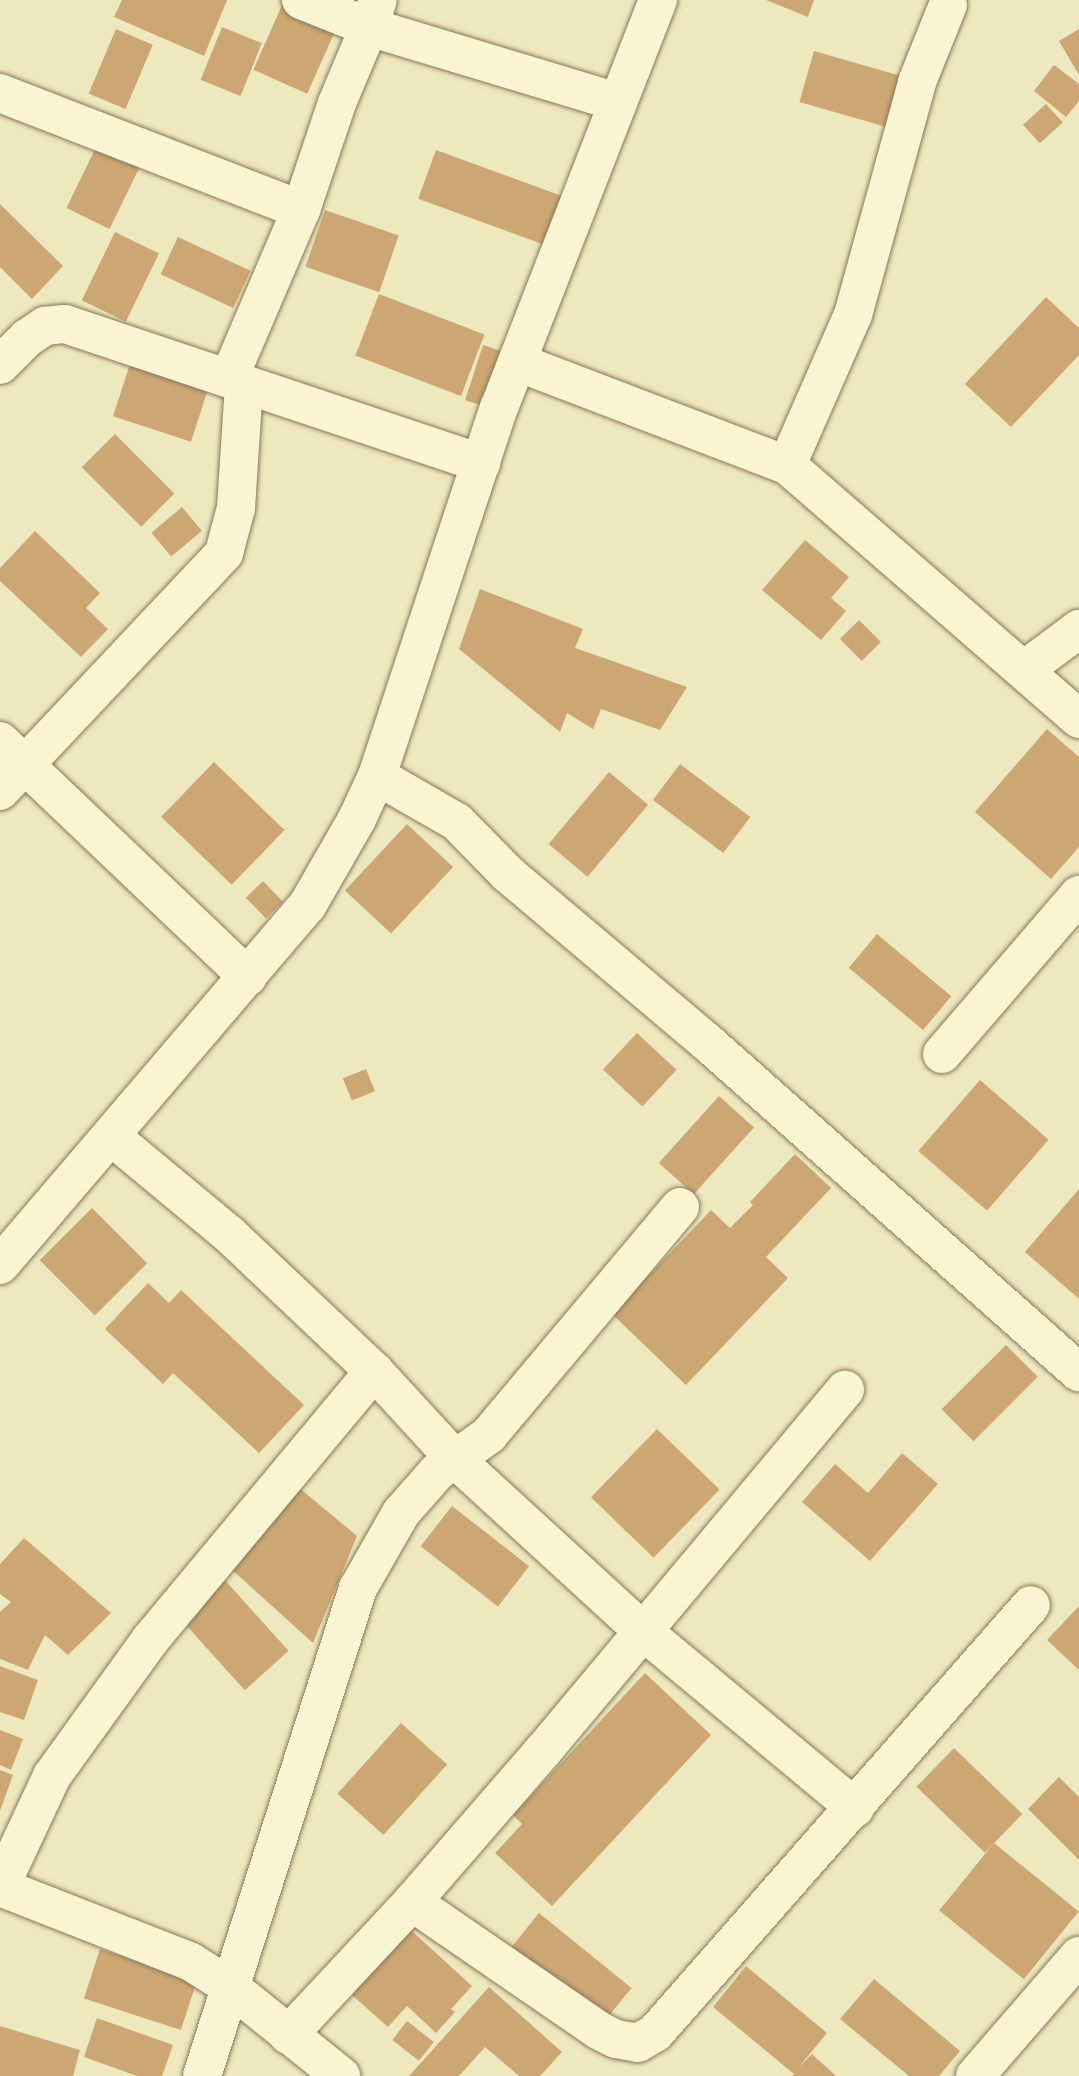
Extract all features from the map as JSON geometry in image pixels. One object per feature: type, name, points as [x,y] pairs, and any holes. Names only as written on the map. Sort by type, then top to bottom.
[{"type":"street","points":[[301,0],[373,14],[618,102]]},
{"type":"street","points":[[0,1265],[307,906],[377,776],[517,362],[658,0]]},
{"type":"street","points":[[787,465],[853,316],[917,82],[948,5]]},
{"type":"street","points":[[248,977],[8,766],[224,553],[236,508],[237,381],[301,210],[337,103],[373,14]]},
{"type":"street","points":[[0,93],[301,210]]},
{"type":"street","points":[[0,365],[27,338],[45,326],[65,324],[481,463]]},
{"type":"street","points":[[517,362],[787,465],[1079,719]]},
{"type":"street","points":[[1024,670],[1079,629]]},
{"type":"street","points":[[377,776],[457,822],[508,874],[708,1043],[1079,1372]]},
{"type":"street","points":[[942,1054],[1079,895]]},
{"type":"street","points":[[112,1137],[230,1235],[374,1371],[456,1459],[644,1632],[855,1808]]},
{"type":"street","points":[[202,2076],[358,1588],[401,1513],[437,1472],[489,1435],[680,1207]]},
{"type":"street","points":[[341,2076],[229,1986],[191,1962],[0,1887],[52,1776],[134,1663],[374,1371]]},
{"type":"street","points":[[288,2035],[412,1902],[644,1632],[845,1390]]},
{"type":"street","points":[[412,1902],[598,2030],[616,2039],[638,2043],[656,2032],[1031,1605]]},
{"type":"street","points":[[975,2076],[1079,1956]]},
{"type":"building","points":[[122,0],[227,0],[204,56],[114,17]]},
{"type":"building","points":[[766,0],[814,0],[808,17]]},
{"type":"building","points":[[283,3],[337,27],[307,94],[253,70]]},
{"type":"building","points":[[222,27],[262,43],[241,96],[201,80]]},
{"type":"building","points":[[116,29],[153,45],[125,109],[89,93]]},
{"type":"building","points":[[1079,29],[1079,75],[1059,41]]},
{"type":"building","points":[[814,51],[907,78],[893,129],[799,102]]},
{"type":"building","points":[[1054,65],[1079,84],[1079,101],[1066,117],[1034,91]]},
{"type":"building","points":[[1046,104],[1063,123],[1040,143],[1023,125]]},
{"type":"building","points":[[101,137],[144,158],[110,229],[66,208]]},
{"type":"building","points":[[436,150],[568,198],[550,247],[418,199]]},
{"type":"building","points":[[0,204],[63,266],[32,299],[0,267]]},
{"type":"building","points":[[325,210],[399,235],[379,292],[305,267]]},
{"type":"building","points":[[115,232],[159,253],[126,322],[82,300]]},
{"type":"building","points":[[178,237],[251,271],[233,308],[161,274]]},
{"type":"building","points":[[379,294],[484,334],[461,396],[355,356]]},
{"type":"building","points":[[1046,297],[1079,328],[1079,355],[1011,427],[965,384]]},
{"type":"building","points":[[483,345],[502,351],[484,406],[465,400]]},
{"type":"building","points":[[130,364],[208,389],[191,442],[113,416]]},
{"type":"building","points":[[115,434],[174,493],[141,527],[82,467]]},
{"type":"building","points":[[182,507],[202,531],[171,556],[151,533]]},
{"type":"building","points":[[35,531],[100,593],[86,608],[108,629],[81,657],[0,581],[0,568]]},
{"type":"building","points":[[805,540],[849,577],[831,598],[846,611],[821,640],[762,590]]},
{"type":"building","points":[[480,589],[583,629],[575,648],[687,687],[660,730],[601,709],[593,729],[567,713],[560,732],[459,649]]},
{"type":"building","points":[[859,620],[881,642],[862,661],[840,639]]},
{"type":"building","points":[[1047,729],[1079,757],[1079,847],[1051,879],[975,812]]},
{"type":"building","points":[[214,762],[284,830],[232,885],[161,817]]},
{"type":"building","points":[[680,764],[750,817],[723,853],[653,800]]},
{"type":"building","points":[[609,772],[648,805],[588,877],[549,844]]},
{"type":"building","points":[[407,824],[453,867],[391,934],[345,891]]},
{"type":"building","points":[[263,881],[283,902],[266,919],[246,898]]},
{"type":"building","points":[[877,934],[951,996],[923,1030],[849,968]]},
{"type":"building","points":[[637,1033],[676,1070],[642,1106],[603,1070]]},
{"type":"building","points":[[366,1069],[375,1091],[352,1101],[343,1078]]},
{"type":"building","points":[[980,1080],[1049,1140],[987,1211],[918,1151]]},
{"type":"building","points":[[719,1096],[754,1127],[694,1194],[659,1163]]},
{"type":"building","points":[[795,1154],[831,1188],[766,1257],[788,1278],[686,1385],[612,1314],[711,1210],[730,1228],[753,1205],[750,1202]]},
{"type":"building","points":[[1079,1189],[1079,1299],[1025,1252]]},
{"type":"building","points":[[92,1208],[147,1263],[95,1315],[40,1260]]},
{"type":"building","points":[[148,1283],[169,1303],[181,1290],[304,1405],[259,1453],[173,1373],[163,1384],[105,1329]]},
{"type":"building","points":[[1006,1345],[1038,1377],[973,1441],[942,1409]]},
{"type":"building","points":[[657,1429],[720,1489],[654,1558],[591,1497]]},
{"type":"building","points":[[902,1453],[938,1484],[870,1561],[802,1502],[835,1464],[868,1493]]},
{"type":"building","points":[[298,1487],[357,1536],[313,1643],[230,1568]]},
{"type":"building","points":[[452,1506],[529,1566],[498,1607],[421,1546]]},
{"type":"building","points":[[24,1538],[111,1613],[68,1655],[45,1635],[28,1670],[0,1659],[0,1612],[11,1602],[0,1594],[0,1564]]},
{"type":"building","points":[[223,1578],[289,1651],[245,1690],[179,1617]]},
{"type":"building","points":[[1079,1606],[1079,1670],[1047,1640]]},
{"type":"building","points":[[0,1666],[38,1680],[24,1720],[0,1712]]},
{"type":"building","points":[[645,1673],[711,1735],[552,1906],[495,1853],[522,1824],[513,1815]]},
{"type":"building","points":[[401,1723],[447,1764],[384,1835],[337,1794]]},
{"type":"building","points":[[0,1730],[23,1739],[11,1770],[0,1765]]},
{"type":"building","points":[[954,1748],[1022,1814],[985,1853],[916,1787]]},
{"type":"building","points":[[0,1770],[13,1775],[0,1811]]},
{"type":"building","points":[[1059,1777],[1079,1797],[1079,1860],[1028,1809]]},
{"type":"building","points":[[994,1843],[1079,1912],[1024,1979],[939,1911]]},
{"type":"building","points":[[539,1913],[631,1988],[604,2021],[512,1946]]},
{"type":"building","points":[[402,1922],[472,1986],[451,2009],[455,2012],[436,2033],[407,2006],[388,2027],[344,1988]]},
{"type":"building","points":[[100,1949],[197,1981],[181,2030],[84,1998]]},
{"type":"building","points":[[746,1966],[827,2033],[799,2067],[812,2054],[836,2076],[792,2076],[794,2074],[713,2007]]},
{"type":"building","points":[[874,1979],[960,2051],[939,2076],[909,2076],[840,2019]]},
{"type":"building","points":[[489,1987],[562,2052],[540,2076],[519,2076],[485,2047],[459,2076],[409,2076]]},
{"type":"building","points":[[97,2018],[173,2045],[162,2076],[137,2076],[84,2057]]},
{"type":"building","points":[[407,2021],[434,2042],[419,2061],[392,2040]]},
{"type":"building","points":[[0,2026],[80,2050],[73,2076],[0,2076]]}]
